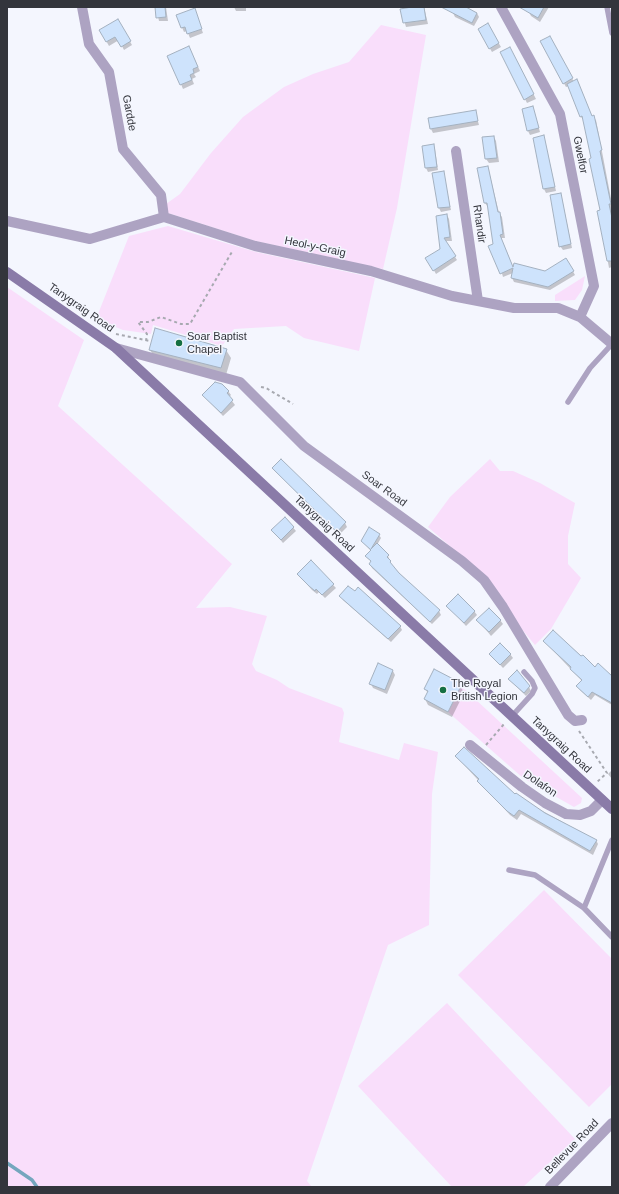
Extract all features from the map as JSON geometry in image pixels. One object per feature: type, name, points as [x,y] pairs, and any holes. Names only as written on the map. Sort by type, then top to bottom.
[{"type":"main road","name":"Tanygraig Road","points":[[7,272],[116,348],[612,809]]},
{"type":"street","name":"Gardde","points":[[82,7],[89,44],[109,72],[123,149],[161,195],[164,217]]},
{"type":"street","name":"Gwelfor","points":[[501,7],[560,114],[594,286],[580,317]]},
{"type":"street","name":"Rhandir","points":[[456,151],[478,301]]},
{"type":"street","points":[[7,221],[90,239],[164,217]]},
{"type":"street","name":"Heol-y-Graig","points":[[164,217],[254,250],[371,271],[425,289],[514,308],[558,308],[580,317],[612,344]]},
{"type":"street","name":"Soar Road","points":[[116,348],[240,382],[304,446],[462,562],[484,580],[503,608],[568,715]]},
{"type":"street","points":[[568,715],[575,720],[582,720]]},
{"type":"street","name":"Dolafon","points":[[470,745],[522,787],[566,814],[580,815],[591,811],[602,800]]},
{"type":"street","name":"Bellevue Road","points":[[550,1187],[612,1123]]},
{"type":"lane","points":[[607,7],[612,33]]},
{"type":"lane","points":[[568,402],[590,368],[612,344]]},
{"type":"lane","points":[[512,716],[532,694],[535,688],[532,681],[524,672]]},
{"type":"lane","points":[[584,908],[612,840]]},
{"type":"lane","points":[[509,870],[535,875],[584,908],[612,937]]},
{"type":"path","points":[[146,341],[147,334],[138,322],[148,322],[161,318],[181,324],[190,324],[233,249],[254,250]]},
{"type":"path","points":[[111,333],[150,341]]},
{"type":"path","points":[[240,382],[266,388],[293,404]]},
{"type":"path","points":[[568,715],[607,772],[596,783]]},
{"type":"path","points":[[479,753],[512,716]]},
{"type":"shaded area","points":[[381,25],[426,35],[397,208],[383,269],[255,241],[168,213],[166,204],[180,194],[211,153],[243,117],[284,87],[313,74],[349,62]]},
{"type":"shaded area","points":[[168,226],[256,252],[375,278],[359,351],[304,338],[286,326],[234,329],[222,346],[153,325],[151,334],[123,330],[96,319],[129,236]]},
{"type":"shaded area","points":[[585,276],[582,290],[575,300],[555,301],[555,295]]},
{"type":"shaded area","points":[[7,287],[84,340],[58,406],[232,564],[196,608],[230,607],[267,616],[252,664],[256,671],[277,680],[289,688],[342,708],[344,713],[339,742],[399,760],[404,743],[438,752],[432,794],[429,925],[388,945],[307,1181],[312,1187],[7,1187]]},
{"type":"shaded area","points":[[490,459],[500,471],[513,471],[540,483],[575,503],[568,536],[568,564],[581,578],[551,629],[535,645],[460,555],[428,527],[450,497]]},
{"type":"shaded area","points":[[461,686],[582,798],[581,803],[574,807],[523,778],[448,712]]},
{"type":"shaded area","points":[[544,890],[612,959],[612,1084],[589,1107],[458,975]]},
{"type":"shaded area","points":[[447,1003],[575,1139],[523,1187],[452,1187],[358,1086]]},
{"type":"building","points":[[155,7],[165,7],[166,17],[156,18]]},
{"type":"building","points":[[424,7],[426,20],[403,23],[400,9]]},
{"type":"building","points":[[441,7],[466,7],[477,13],[472,23]]},
{"type":"building","points":[[519,7],[544,7],[538,18]]},
{"type":"building","points":[[195,8],[202,29],[187,34],[185,27],[181,28],[176,15]]},
{"type":"building","points":[[118,19],[131,41],[121,47],[115,37],[106,42],[99,30]]},
{"type":"building","points":[[488,23],[499,43],[489,49],[478,29]]},
{"type":"building","points":[[550,36],[573,78],[563,84],[540,41]]},
{"type":"building","points":[[189,46],[198,67],[193,69],[194,73],[190,75],[192,80],[180,85],[167,56]]},
{"type":"building","points":[[510,47],[534,94],[524,100],[500,52]]},
{"type":"building","points":[[577,79],[592,116],[594,115],[602,150],[600,151],[611,204],[609,204],[612,218],[612,261],[607,261],[597,211],[600,210],[589,159],[591,158],[582,116],[580,117],[567,84]]},
{"type":"building","points":[[533,106],[539,128],[527,131],[522,109]]},
{"type":"building","points":[[476,110],[478,121],[430,129],[428,118]]},
{"type":"building","points":[[544,135],[555,187],[543,189],[533,138]]},
{"type":"building","points":[[494,136],[497,158],[485,159],[482,137]]},
{"type":"building","points":[[434,144],[437,167],[425,168],[422,146]]},
{"type":"building","points":[[488,166],[498,212],[500,212],[503,234],[500,235],[513,267],[514,263],[545,271],[566,258],[574,271],[548,287],[511,278],[513,268],[500,274],[488,246],[493,244],[487,203],[484,203],[477,168]]},
{"type":"building","points":[[444,171],[450,207],[438,208],[432,173]]},
{"type":"building","points":[[561,193],[571,244],[559,247],[550,195]]},
{"type":"building","points":[[447,214],[450,237],[444,238],[456,256],[433,271],[425,258],[440,249],[436,216]]},
{"type":"building","name":"Soar Baptist Chapel","points":[[155,328],[227,349],[221,368],[149,350]]},
{"type":"building","points":[[215,382],[222,384],[229,391],[227,393],[233,400],[221,413],[202,395]]},
{"type":"building","points":[[281,459],[346,522],[337,532],[272,468]]},
{"type":"building","points":[[285,517],[294,527],[281,540],[271,530]]},
{"type":"building","points":[[369,527],[380,534],[371,549],[377,543],[389,555],[387,557],[399,573],[440,610],[430,622],[369,564],[371,561],[365,556],[371,550],[361,541]]},
{"type":"building","points":[[311,560],[334,584],[322,595],[316,589],[315,591],[309,586],[297,574]]},
{"type":"building","points":[[348,586],[355,591],[358,587],[401,626],[388,639],[339,596]]},
{"type":"building","points":[[458,594],[475,611],[464,623],[446,606]]},
{"type":"building","points":[[489,608],[501,620],[489,632],[476,620]]},
{"type":"building","points":[[553,630],[595,667],[598,663],[612,676],[612,703],[592,692],[588,697],[576,686],[582,680],[570,669],[571,667],[543,641]]},
{"type":"building","points":[[500,643],[511,654],[500,665],[489,654]]},
{"type":"building","points":[[378,663],[393,670],[385,690],[369,684]]},
{"type":"building","name":"The Royal British Legion","points":[[434,669],[459,682],[458,685],[461,686],[448,712],[424,699],[428,691],[424,689]]},
{"type":"building","points":[[517,670],[530,686],[524,693],[508,679]]},
{"type":"building","points":[[464,747],[515,794],[516,793],[545,813],[597,840],[590,851],[519,810],[514,816],[507,811],[477,781],[479,779],[455,756]]},
{"type":"waterway","points":[[7,1163],[32,1180],[37,1187]]},
{"type":"place","name":"Soar Baptist Chapel","points":[[179,343]]},
{"type":"place","name":"The Royal British Legion","points":[[443,690]]}]
